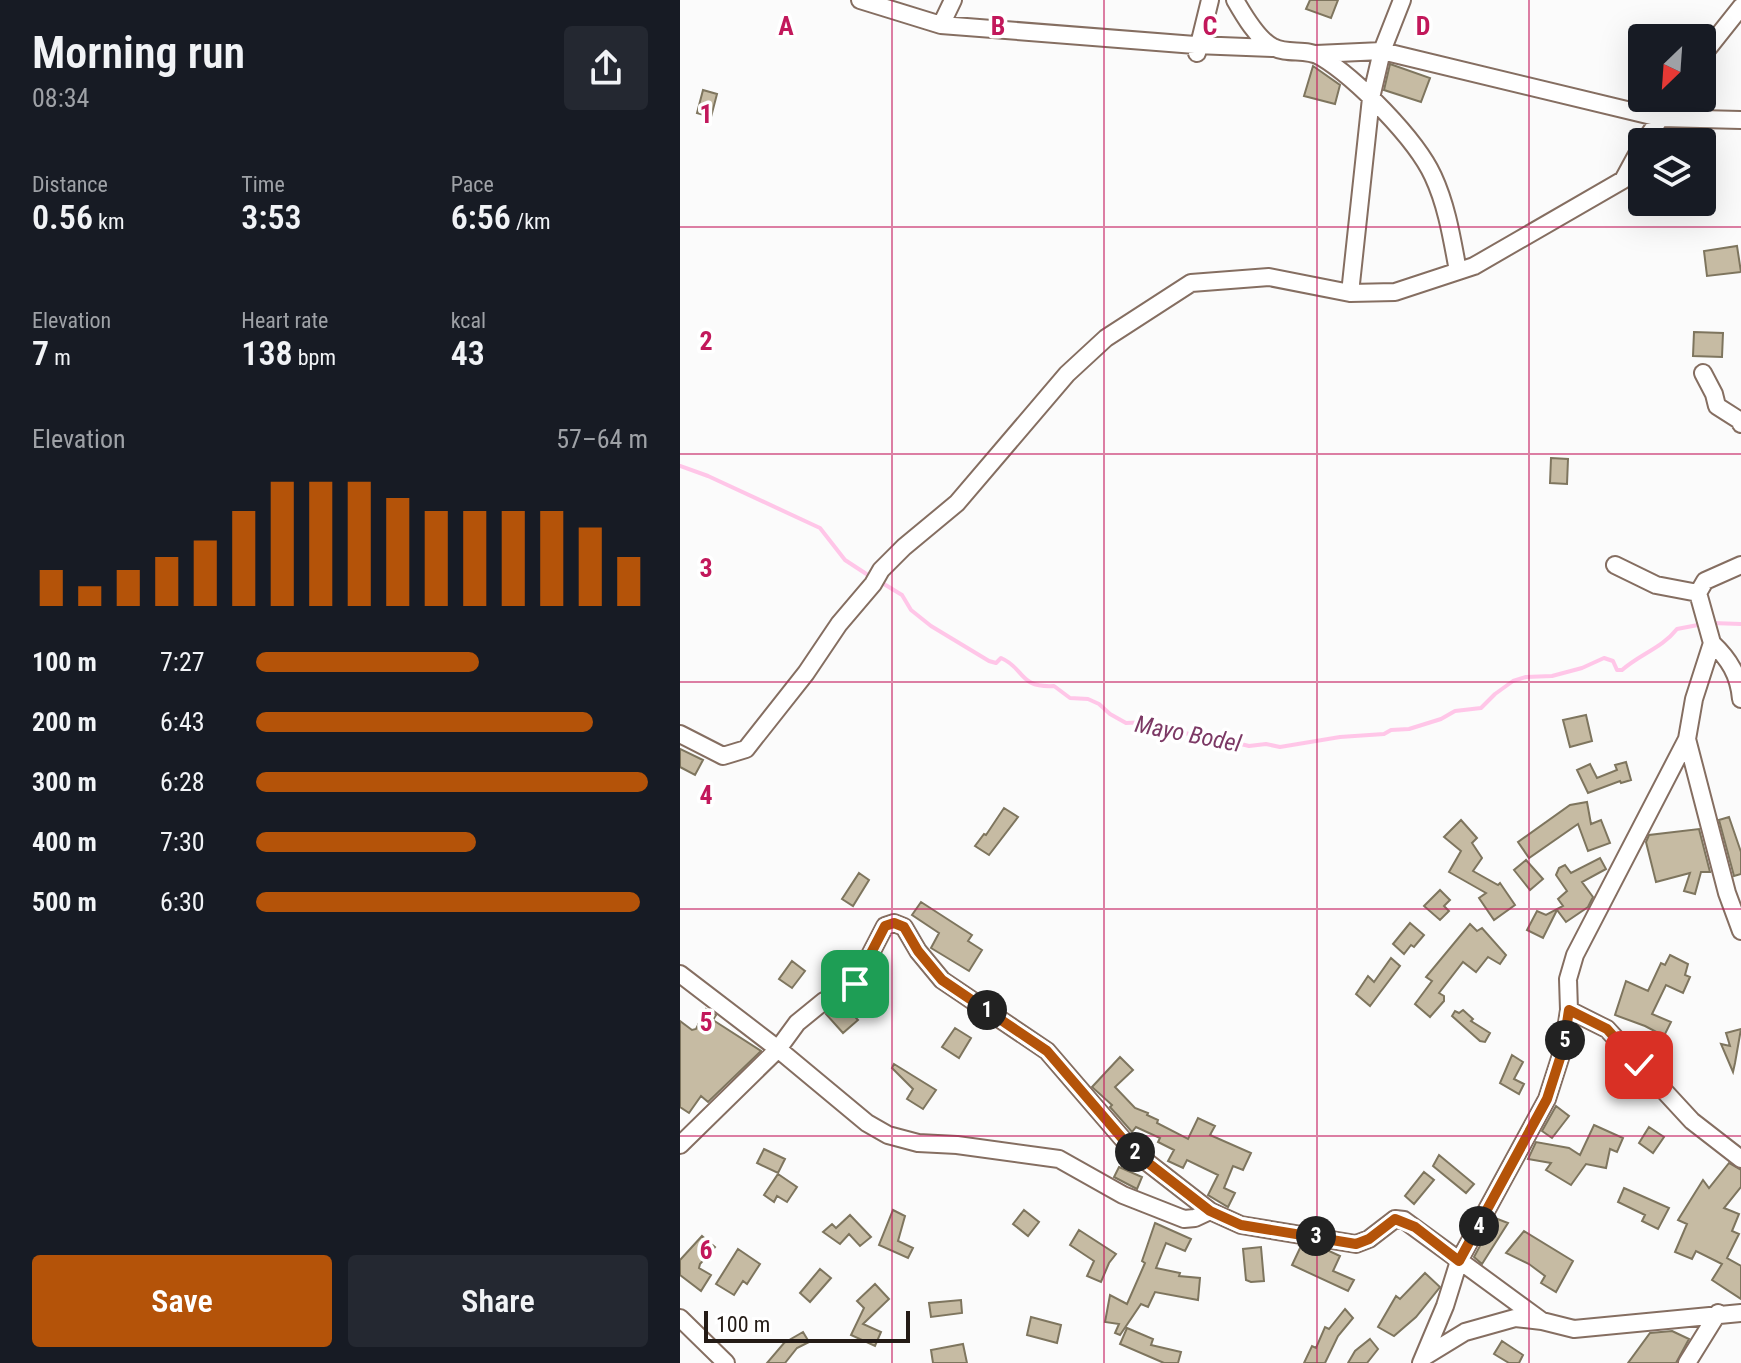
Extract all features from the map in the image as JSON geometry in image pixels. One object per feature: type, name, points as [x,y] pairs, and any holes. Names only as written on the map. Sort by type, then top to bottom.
[{"type":"street","points":[[860,0],[941,25],[1198,50],[1273,48],[1316,54],[1382,51],[1660,118],[1741,120]]},
{"type":"street","points":[[941,25],[953,0]]},
{"type":"street","points":[[1198,50],[1210,0]]},
{"type":"street","points":[[1235,0],[1249,23],[1273,48]]},
{"type":"street","points":[[1350,293],[1371,98],[1382,51],[1402,0]]},
{"type":"street","points":[[1716,38],[1741,7]]},
{"type":"street","points":[[1316,54],[1342,70],[1371,98],[1432,174],[1445,209],[1458,271]]},
{"type":"street","points":[[1653,128],[1664,112]]},
{"type":"street","points":[[680,734],[723,756],[746,749],[881,570],[957,503],[1067,374],[1106,338],[1191,283],[1269,277],[1350,293],[1395,292],[1474,266],[1623,180],[1628,171]]},
{"type":"street","points":[[1703,373],[1717,406],[1741,424]]},
{"type":"street","points":[[1615,565],[1656,585],[1698,593]]},
{"type":"street","points":[[1741,565],[1705,581],[1698,593],[1708,630],[1734,670],[1741,699]]},
{"type":"street","points":[[1423,1360],[1459,1261],[1547,1099],[1563,1049],[1569,1010],[1568,979],[1575,955],[1687,739],[1708,630]]},
{"type":"street","points":[[1687,739],[1727,893],[1741,931]]},
{"type":"street","points":[[680,1145],[778,1049],[797,1023],[824,1001],[855,984],[885,926],[894,923],[904,927],[918,951],[942,980],[1047,1051],[1134,1152],[1210,1211],[1241,1225],[1356,1244],[1369,1239],[1395,1219],[1415,1227],[1542,1321]]},
{"type":"street","points":[[680,974],[778,1049],[867,1123],[888,1135],[918,1143],[957,1145],[1059,1159],[1123,1195],[1184,1219],[1210,1211]]},
{"type":"street","points":[[1569,1010],[1607,1029],[1692,1121],[1741,1159]]},
{"type":"street","points":[[1687,1363],[1718,1313]]},
{"type":"street","points":[[1423,1360],[1465,1332],[1515,1318],[1574,1329],[1741,1313]]},
{"type":"street","points":[[680,1318],[726,1363]]},
{"type":"building","points":[[1310,0],[1338,0],[1331,18],[1306,9]]},
{"type":"building","points":[[1390,64],[1430,78],[1421,102],[1384,90]]},
{"type":"building","points":[[1313,66],[1340,85],[1335,104],[1304,96]]},
{"type":"building","points":[[703,90],[717,94],[711,117],[697,113]]},
{"type":"building","points":[[1737,246],[1741,272],[1707,276],[1704,251]]},
{"type":"building","points":[[1694,332],[1723,333],[1722,357],[1693,356]]},
{"type":"building","points":[[1551,458],[1568,459],[1567,484],[1550,483]]},
{"type":"building","points":[[1586,715],[1592,741],[1570,747],[1563,720]]},
{"type":"building","points":[[680,749],[703,760],[695,775],[680,767]]},
{"type":"building","points":[[1626,762],[1631,780],[1588,793],[1577,770],[1590,764],[1597,778],[1617,770],[1615,765]]},
{"type":"building","points":[[1587,802],[1591,824],[1601,820],[1610,843],[1588,851],[1578,824],[1529,858],[1518,842],[1570,805]]},
{"type":"building","points":[[1004,808],[1018,817],[989,855],[975,846]]},
{"type":"building","points":[[1729,817],[1741,852],[1741,874],[1734,876],[1719,820]]},
{"type":"building","points":[[1461,820],[1477,838],[1472,843],[1482,858],[1473,871],[1498,885],[1500,883],[1515,905],[1494,920],[1479,898],[1486,893],[1449,872],[1461,851],[1444,837]]},
{"type":"building","points":[[1699,829],[1710,872],[1701,872],[1695,894],[1684,891],[1690,873],[1656,882],[1646,842],[1649,835]]},
{"type":"building","points":[[1600,858],[1606,869],[1582,882],[1593,897],[1588,907],[1566,922],[1557,910],[1543,938],[1527,930],[1537,911],[1546,915],[1563,906],[1558,899],[1567,891],[1556,875],[1559,868],[1565,865],[1571,873]]},
{"type":"building","points":[[1526,860],[1543,879],[1530,890],[1514,870]]},
{"type":"building","points":[[859,873],[869,880],[853,906],[842,899]]},
{"type":"building","points":[[1440,890],[1450,900],[1444,906],[1449,911],[1440,920],[1424,906]]},
{"type":"building","points":[[921,902],[972,935],[968,941],[982,950],[969,971],[931,948],[939,933],[912,915]]},
{"type":"building","points":[[1410,923],[1424,935],[1404,954],[1393,944]]},
{"type":"building","points":[[1470,924],[1477,931],[1482,928],[1506,955],[1500,964],[1488,957],[1476,972],[1463,962],[1439,993],[1444,996],[1444,1001],[1430,1017],[1415,1004],[1432,981],[1426,977]]},
{"type":"building","points":[[1670,955],[1688,964],[1685,975],[1690,977],[1683,993],[1666,985],[1652,1014],[1671,1022],[1664,1036],[1615,1015],[1626,981],[1648,991],[1661,963],[1665,965]]},
{"type":"building","points":[[1391,958],[1400,966],[1370,1006],[1356,994],[1368,976],[1374,982]]},
{"type":"building","points":[[792,961],[805,971],[792,988],[779,979]]},
{"type":"building","points":[[844,1005],[858,1020],[843,1033],[826,1014]]},
{"type":"building","points":[[706,1009],[716,1015],[713,1020],[761,1051],[708,1102],[701,1096],[689,1113],[680,1107],[680,1021],[692,1030],[696,1029]]},
{"type":"building","points":[[1463,1010],[1473,1019],[1471,1021],[1490,1033],[1485,1042],[1452,1016],[1455,1011],[1459,1013]]},
{"type":"building","points":[[955,1028],[971,1038],[959,1058],[942,1047]]},
{"type":"building","points":[[1741,1029],[1733,1072],[1721,1044],[1730,1046],[1726,1033]]},
{"type":"building","points":[[1512,1055],[1523,1062],[1514,1079],[1524,1084],[1519,1094],[1500,1083]]},
{"type":"building","points":[[1120,1057],[1133,1070],[1115,1087],[1135,1108],[1188,1139],[1198,1118],[1215,1126],[1210,1135],[1251,1153],[1243,1170],[1233,1166],[1224,1188],[1235,1193],[1228,1207],[1208,1195],[1218,1175],[1187,1160],[1183,1168],[1168,1161],[1174,1150],[1158,1142],[1160,1138],[1136,1127],[1132,1132],[1110,1107],[1112,1105],[1092,1087]]},
{"type":"building","points":[[894,1064],[936,1090],[923,1109],[907,1099],[913,1089],[892,1068]]},
{"type":"building","points":[[1556,1106],[1569,1116],[1552,1138],[1542,1131]]},
{"type":"building","points":[[1594,1125],[1623,1138],[1617,1152],[1610,1149],[1606,1168],[1586,1164],[1571,1185],[1546,1170],[1551,1163],[1528,1159],[1536,1142],[1569,1148],[1580,1155]]},
{"type":"building","points":[[1649,1127],[1664,1137],[1653,1153],[1639,1143]]},
{"type":"building","points":[[764,1149],[785,1159],[778,1173],[757,1163]]},
{"type":"building","points":[[1439,1155],[1474,1184],[1466,1193],[1433,1166]]},
{"type":"building","points":[[1729,1163],[1741,1170],[1741,1187],[1724,1208],[1739,1214],[1732,1231],[1739,1234],[1727,1258],[1741,1266],[1741,1299],[1712,1280],[1722,1264],[1696,1251],[1692,1259],[1675,1252],[1687,1224],[1678,1220],[1703,1180],[1709,1188]]},
{"type":"building","points":[[1119,1167],[1142,1177],[1137,1189],[1114,1177]]},
{"type":"building","points":[[1424,1172],[1434,1180],[1414,1204],[1405,1196]]},
{"type":"building","points":[[778,1174],[797,1187],[787,1202],[777,1196],[774,1202],[764,1195]]},
{"type":"building","points":[[1624,1188],[1669,1208],[1658,1229],[1642,1221],[1645,1215],[1618,1202]]},
{"type":"building","points":[[893,1210],[905,1216],[898,1241],[913,1248],[908,1258],[879,1245]]},
{"type":"building","points":[[1024,1210],[1039,1222],[1028,1236],[1013,1224]]},
{"type":"building","points":[[850,1215],[871,1237],[860,1246],[849,1234],[840,1244],[823,1232],[832,1224],[836,1228]]},
{"type":"building","points":[[1495,1218],[1508,1223],[1482,1264],[1474,1257]]},
{"type":"building","points":[[1155,1223],[1191,1239],[1185,1251],[1166,1243],[1156,1268],[1180,1273],[1179,1276],[1200,1278],[1198,1300],[1155,1292],[1148,1307],[1141,1304],[1120,1335],[1115,1333],[1119,1324],[1105,1322],[1110,1295],[1127,1304],[1145,1263],[1142,1261]]},
{"type":"building","points":[[1079,1230],[1116,1254],[1101,1282],[1087,1276],[1094,1261],[1070,1245]]},
{"type":"building","points":[[1524,1231],[1573,1261],[1556,1292],[1541,1283],[1545,1276],[1506,1253]]},
{"type":"building","points":[[702,1236],[715,1247],[700,1264],[699,1268],[711,1275],[701,1291],[680,1275],[680,1260]]},
{"type":"building","points":[[1298,1245],[1327,1250],[1340,1256],[1333,1271],[1354,1280],[1348,1291],[1292,1265],[1301,1246]]},
{"type":"building","points":[[1261,1247],[1264,1281],[1251,1282],[1246,1280],[1243,1249]]},
{"type":"building","points":[[738,1249],[760,1264],[747,1284],[743,1281],[734,1295],[716,1284]]},
{"type":"building","points":[[820,1269],[831,1278],[810,1302],[800,1293]]},
{"type":"building","points":[[1425,1273],[1440,1287],[1416,1317],[1394,1336],[1378,1327],[1396,1296],[1400,1299]]},
{"type":"building","points":[[875,1284],[889,1299],[863,1324],[881,1332],[875,1346],[851,1335],[864,1308],[857,1301]]},
{"type":"building","points":[[961,1300],[962,1313],[931,1317],[929,1303]]},
{"type":"building","points":[[1345,1309],[1353,1318],[1338,1336],[1325,1363],[1304,1363],[1312,1346],[1316,1348],[1325,1327],[1329,1329]]},
{"type":"building","points":[[1031,1317],[1061,1325],[1057,1343],[1027,1335]]},
{"type":"building","points":[[1127,1328],[1153,1339],[1151,1345],[1181,1352],[1178,1363],[1164,1363],[1120,1344]]},
{"type":"building","points":[[1672,1331],[1689,1339],[1676,1363],[1628,1363],[1650,1333]]},
{"type":"building","points":[[803,1332],[809,1342],[797,1348],[785,1363],[767,1363],[784,1343]]},
{"type":"building","points":[[1370,1339],[1378,1349],[1367,1363],[1348,1363],[1355,1351]]},
{"type":"building","points":[[1502,1341],[1523,1355],[1519,1363],[1509,1363],[1494,1354]]},
{"type":"building","points":[[963,1344],[967,1363],[933,1363],[931,1350]]},
{"type":"waterway","name":"Mayo Bodel","points":[[680,466],[820,528],[845,560],[871,577]]},
{"type":"waterway","name":"Mayo Bodel","points":[[879,581],[902,595],[911,610],[931,626],[989,661],[996,663],[1001,658],[1009,662],[1034,684],[1054,686],[1070,698],[1088,699],[1126,723],[1148,722],[1192,735],[1249,746],[1266,744],[1280,747],[1409,729],[1455,711],[1481,708],[1513,681],[1526,677],[1552,676],[1604,658],[1613,661],[1617,670],[1622,670],[1665,641],[1677,629],[1703,624]]},
{"type":"waterway","name":"Mayo Bodel","points":[[1712,623],[1741,624]]},
{"type":"route","points":[[855,984],[885,926],[894,923],[904,927],[918,951],[942,980],[1047,1051],[1134,1152],[1210,1211],[1241,1225],[1356,1244],[1369,1239],[1395,1219],[1404,1220],[1459,1261],[1547,1099],[1563,1049],[1569,1010],[1607,1029],[1639,1065]]}]
